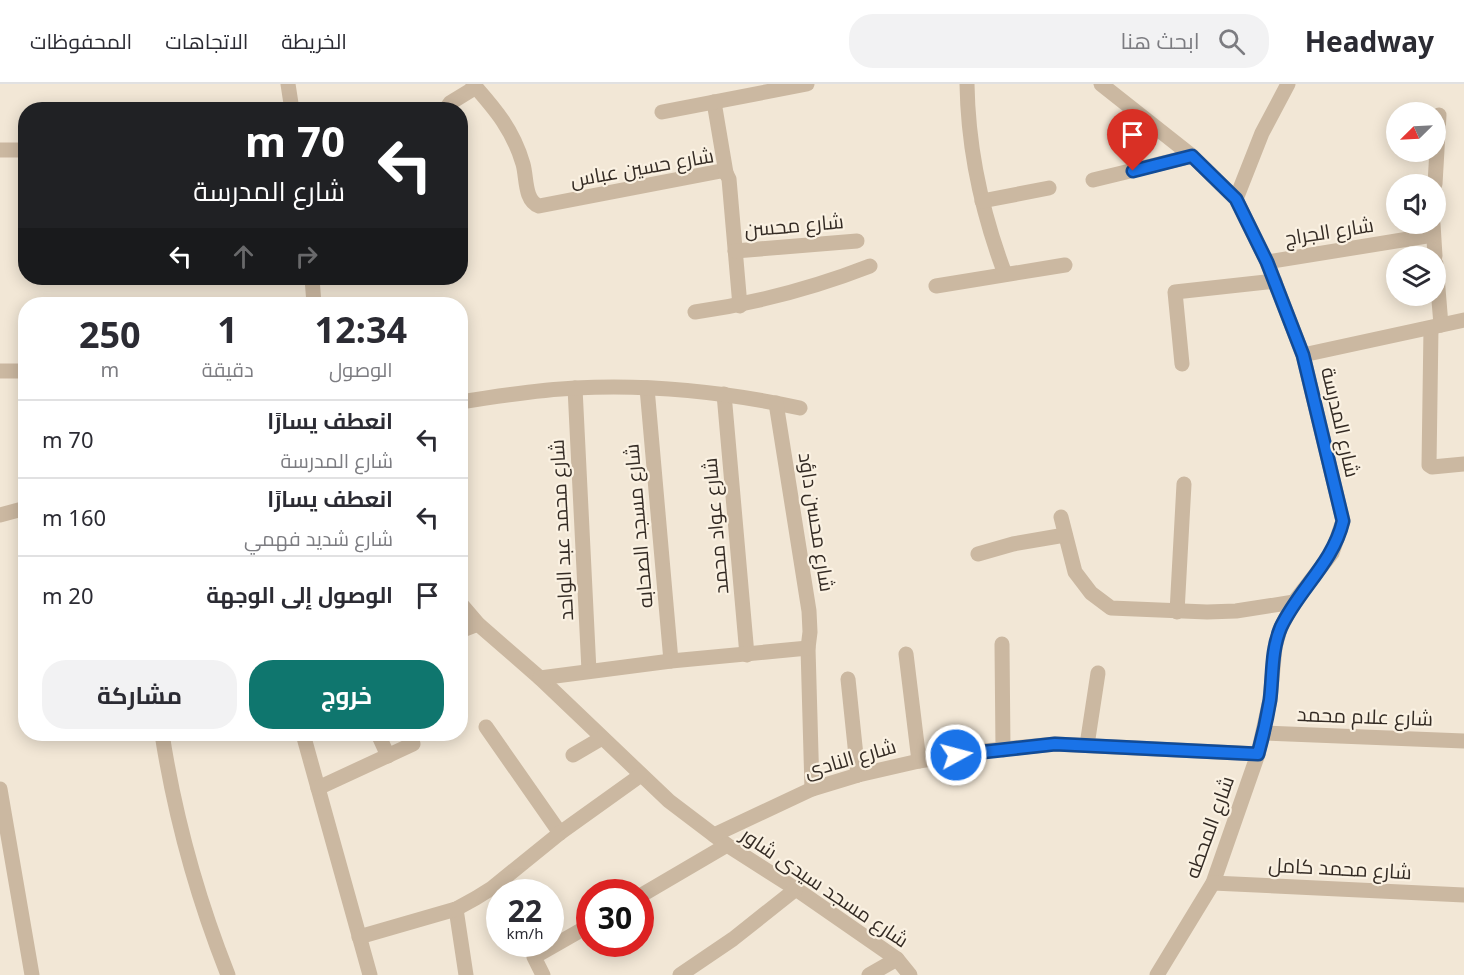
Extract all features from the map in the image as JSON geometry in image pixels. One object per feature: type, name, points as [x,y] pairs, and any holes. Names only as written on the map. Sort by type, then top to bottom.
[{"type":"street","points":[[288,84],[291,102]]},
{"type":"street","points":[[662,112],[807,84]]},
{"type":"street","points":[[967,84],[971,144],[982,201],[1005,274]]},
{"type":"street","name":"شارع المدرسة","points":[[1101,84],[1192,156],[1236,199],[1267,262],[1303,355],[1343,521],[1332,553],[1294,602],[1280,629],[1275,647],[1270,700],[1258,754]]},
{"type":"street","points":[[1236,199],[1262,133],[1288,84]]},
{"type":"street","points":[[453,102],[475,86]]},
{"type":"street","name":"شارع حسين عباس","points":[[475,86],[493,105],[507,126],[518,148],[529,196],[533,203],[539,206],[721,171],[726,173],[729,179],[740,306]]},
{"type":"street","points":[[714,102],[726,173]]},
{"type":"street","points":[[0,150],[18,150]]},
{"type":"street","points":[[1093,180],[1192,156]]},
{"type":"street","points":[[982,201],[1049,188]]},
{"type":"street","name":"شارع الجراج","points":[[1267,262],[1408,234]]},
{"type":"street","name":"شارع محسن","points":[[735,251],[857,241]]},
{"type":"street","points":[[936,286],[1065,265]]},
{"type":"street","points":[[695,312],[740,306],[785,296],[870,266]]},
{"type":"street","points":[[1182,364],[1175,292],[1275,281]]},
{"type":"street","points":[[1436,306],[1429,465],[1432,467],[1464,464]]},
{"type":"street","points":[[1303,355],[1464,320]]},
{"type":"street","points":[[0,371],[18,371]]},
{"type":"street","points":[[468,401],[575,388],[647,388],[724,394],[800,408]]},
{"type":"street","name":"شارع محمد عبد الواحد","points":[[575,388],[590,671]]},
{"type":"street","name":"شارع مسجد الصحابه","points":[[647,388],[671,661]]},
{"type":"street","name":"شارع عواد محمد","points":[[724,394],[747,655]]},
{"type":"street","name":"شارع محسن داؤد","points":[[776,403],[810,611],[808,648],[812,789]]},
{"type":"street","points":[[1177,612],[1184,484]]},
{"type":"street","points":[[0,515],[18,510]]},
{"type":"street","points":[[1061,517],[1076,572],[1091,593],[1111,608],[1177,612],[1236,611],[1294,602]]},
{"type":"street","points":[[978,554],[1012,544],[1065,535]]},
{"type":"street","name":"شارع مسجد سيدى شاور","points":[[468,612],[669,801],[727,846],[796,889],[897,959],[910,975]]},
{"type":"street","points":[[468,628],[478,624]]},
{"type":"street","points":[[1002,644],[1003,750]]},
{"type":"street","points":[[540,678],[671,661],[808,648]]},
{"type":"street","points":[[906,654],[919,761]]},
{"type":"street","points":[[1087,745],[1098,673]]},
{"type":"street","points":[[848,679],[858,775]]},
{"type":"street","points":[[486,727],[560,833]]},
{"type":"street","name":"شارع علام محمد","points":[[1264,733],[1464,741]]},
{"type":"street","points":[[573,755],[603,738]]},
{"type":"street","points":[[163,741],[187,856],[211,933],[228,975]]},
{"type":"street","points":[[305,741],[367,974]]},
{"type":"street","points":[[381,741],[388,756]]},
{"type":"street","points":[[318,788],[413,744]]},
{"type":"street","name":"شارع النادى","points":[[714,835],[812,789],[858,775],[919,761],[1055,744],[1258,754]]},
{"type":"street","name":"شارع المحطه","points":[[1157,975],[1213,883],[1258,754]]},
{"type":"street","points":[[359,937],[456,909],[492,888],[560,833],[641,775]]},
{"type":"street","points":[[0,789],[32,975]]},
{"type":"street","points":[[654,888],[727,846]]},
{"type":"street","name":"شارع محمد كامل","points":[[1213,883],[1464,895]]},
{"type":"street","points":[[680,975],[733,939],[796,889]]},
{"type":"street","points":[[456,909],[466,975]]},
{"type":"street","points":[[543,975],[534,957],[576,933]]},
{"type":"street","points":[[869,975],[897,959]]},
{"type":"route","points":[[956,755],[1055,744],[1258,754],[1270,700],[1275,647],[1280,629],[1294,602],[1332,553],[1340,532],[1343,521],[1303,355],[1267,262],[1236,199],[1192,156],[1133,171]]}]
